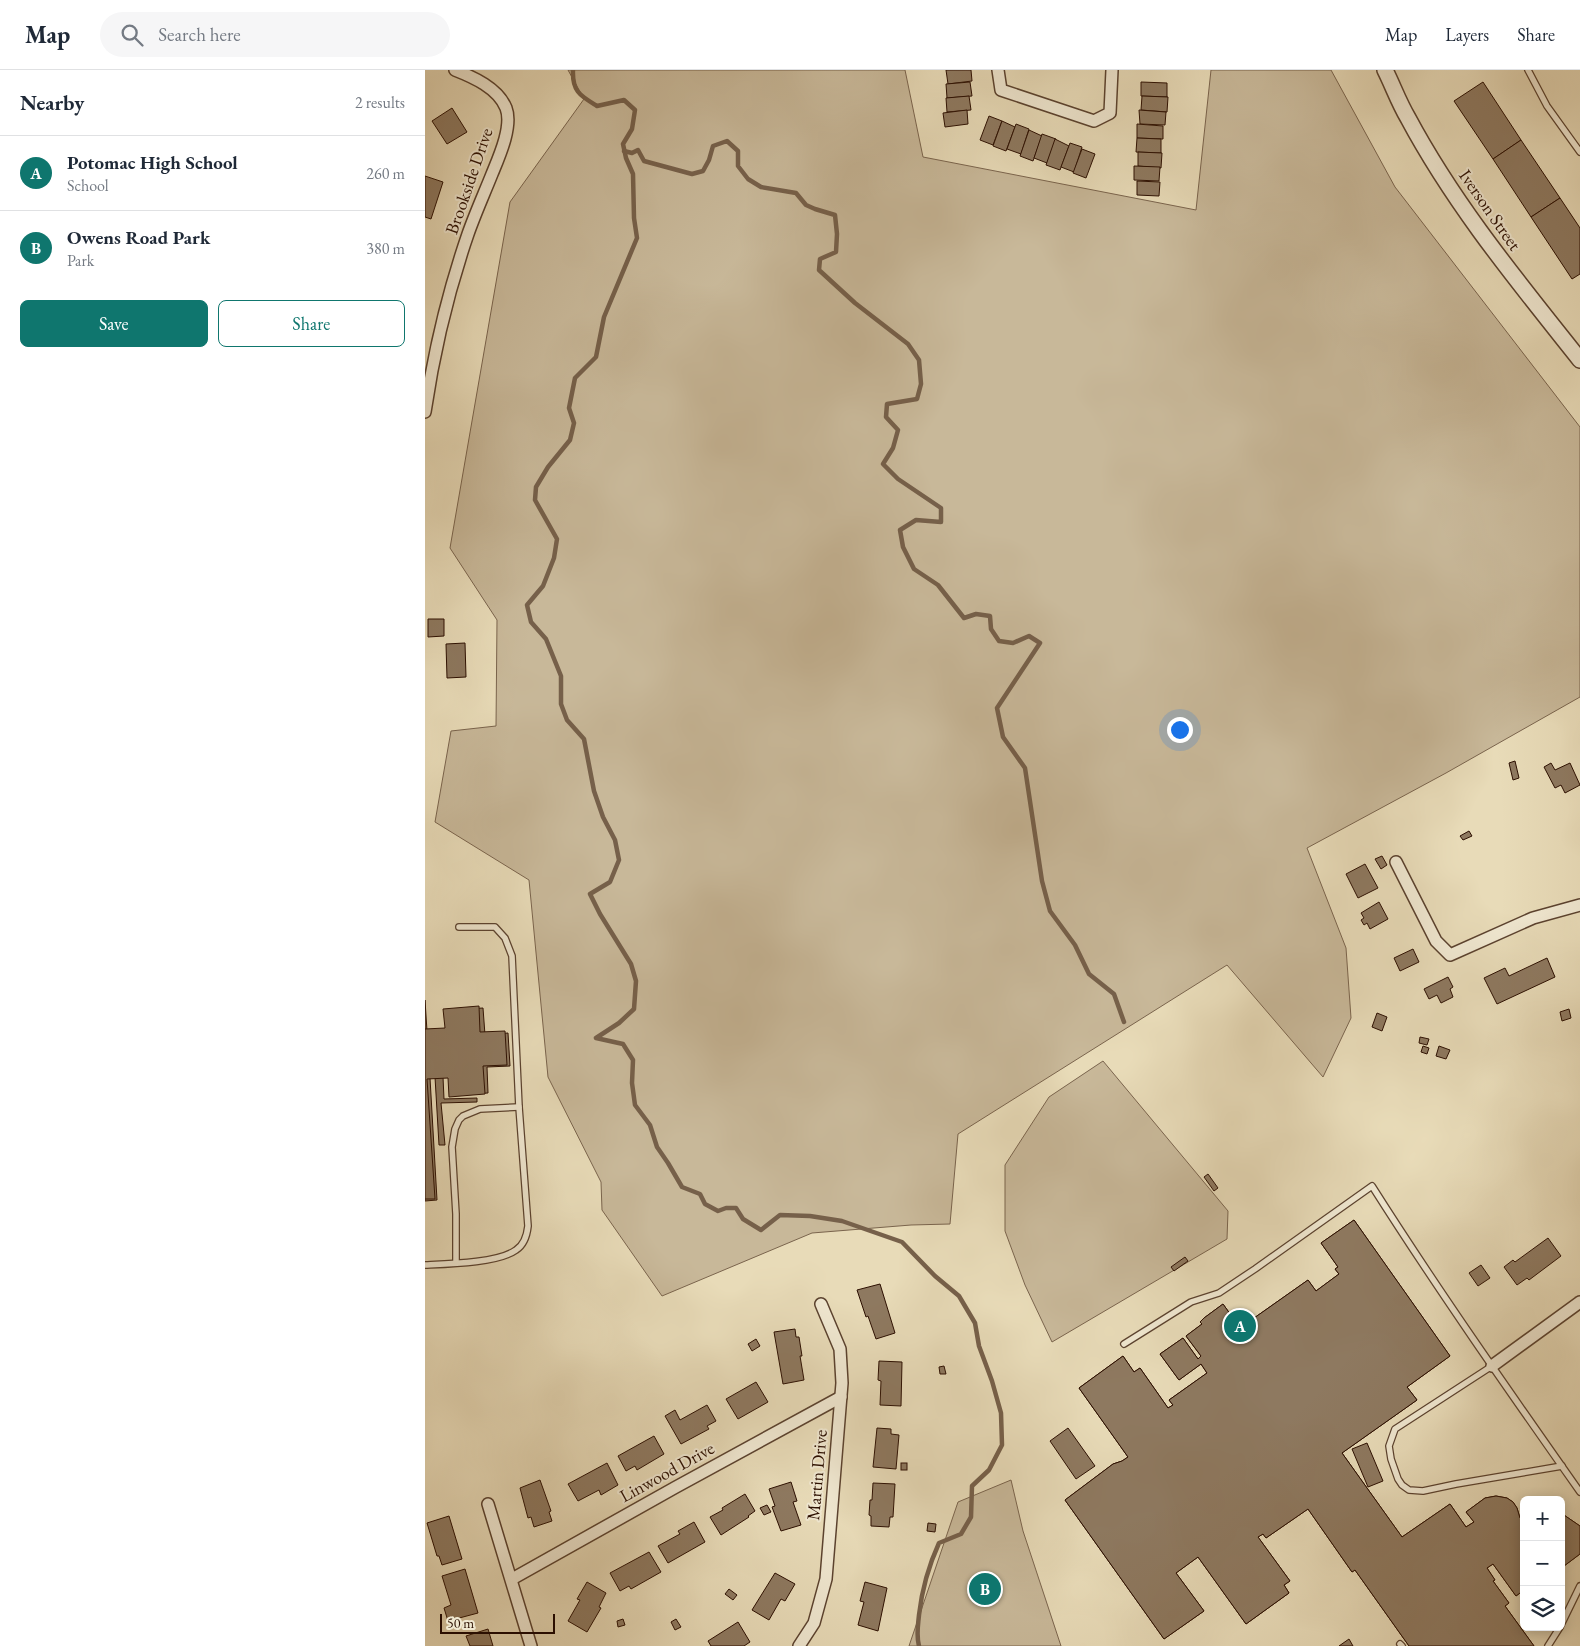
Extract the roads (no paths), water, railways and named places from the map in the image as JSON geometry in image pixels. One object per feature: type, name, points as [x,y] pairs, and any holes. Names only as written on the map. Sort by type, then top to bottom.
[{"type":"street","name":"Brookside Drive","points":[[425,412],[430,374],[447,299],[468,234],[499,157],[507,126],[506,108],[495,93],[483,83],[455,70]]},
{"type":"street","points":[[998,70],[1001,90],[1094,121],[1110,113],[1112,70]]},
{"type":"street","name":"Iverson Street","points":[[1385,70],[1407,118],[1469,215],[1505,266],[1580,360]]},
{"type":"street","points":[[1396,862],[1436,941],[1450,954],[1533,918],[1580,905]]},
{"type":"street","points":[[1491,1366],[1580,1302]]},
{"type":"street","name":"Martin Drive","points":[[799,1646],[813,1623],[826,1580],[842,1383],[839,1349],[821,1304]]},
{"type":"street","name":"Linwood Drive","points":[[512,1579],[675,1487],[841,1397]]},
{"type":"street","points":[[488,1504],[531,1646]]},
{"type":"lane","points":[[1528,70],[1547,106],[1580,152]]},
{"type":"lane","points":[[425,1265],[499,1257],[515,1251],[521,1246],[527,1234],[528,1215],[519,1107],[512,956],[505,938],[495,927],[459,927]]},
{"type":"lane","points":[[456,1263],[456,1214],[452,1147],[455,1129],[463,1116],[480,1109],[519,1107]]},
{"type":"lane","points":[[1124,1344],[1191,1302],[1219,1293],[1372,1186],[1491,1366],[1580,1492]]},
{"type":"lane","points":[[1491,1366],[1395,1429],[1389,1446],[1391,1459],[1402,1485],[1409,1490],[1423,1492],[1456,1484],[1562,1466]]},
{"type":"lane","points":[[1565,1618],[1580,1586]]},
{"type":"lane","points":[[1548,1646],[1558,1631]]},
{"type":"waterway","points":[[573,70],[574,84],[579,93],[597,106],[624,100],[635,110],[632,129],[623,144],[626,158],[633,174],[634,218],[637,238],[604,317],[596,357],[575,378],[569,408],[574,423],[570,440],[548,467],[536,487],[535,500],[557,539],[554,558],[543,586],[527,605],[531,622],[546,639],[561,676],[561,704],[567,720],[584,739],[594,791],[603,817],[615,840],[619,860],[610,882],[590,894],[631,964],[636,981],[634,1009],[619,1023],[596,1038],[623,1044],[633,1060],[632,1083],[635,1105],[650,1125],[657,1147],[682,1187],[700,1194],[705,1204],[718,1211],[726,1208],[736,1208],[743,1219],[761,1230],[780,1215],[810,1216],[842,1221],[902,1242],[935,1276],[959,1296],[975,1323],[979,1346],[1001,1413],[1002,1445],[989,1470],[972,1486],[971,1517],[961,1534],[939,1543],[935,1552],[922,1596],[917,1630],[919,1646]]},
{"type":"waterway","points":[[624,151],[632,153],[638,150],[644,161],[692,174],[703,171],[713,146],[727,141],[738,151],[738,166],[748,179],[761,187],[796,193],[806,205],[835,215],[836,252],[820,259],[819,270],[855,303],[908,344],[919,360],[921,384],[917,399],[887,404],[886,417],[898,430],[893,448],[883,464],[898,479],[941,508],[941,522],[916,520],[900,530],[903,547],[914,569],[938,585],[964,618],[976,614],[990,616],[991,629],[999,641],[1013,643],[1029,636],[1040,643],[997,708],[1003,737],[1025,768],[1042,881],[1050,911],[1075,945],[1089,974],[1114,994],[1124,1022]]},
{"type":"place","name":"Potomac High School","points":[[1240,1326]]},
{"type":"place","name":"Owens Road Park","points":[[985,1589]]}]
